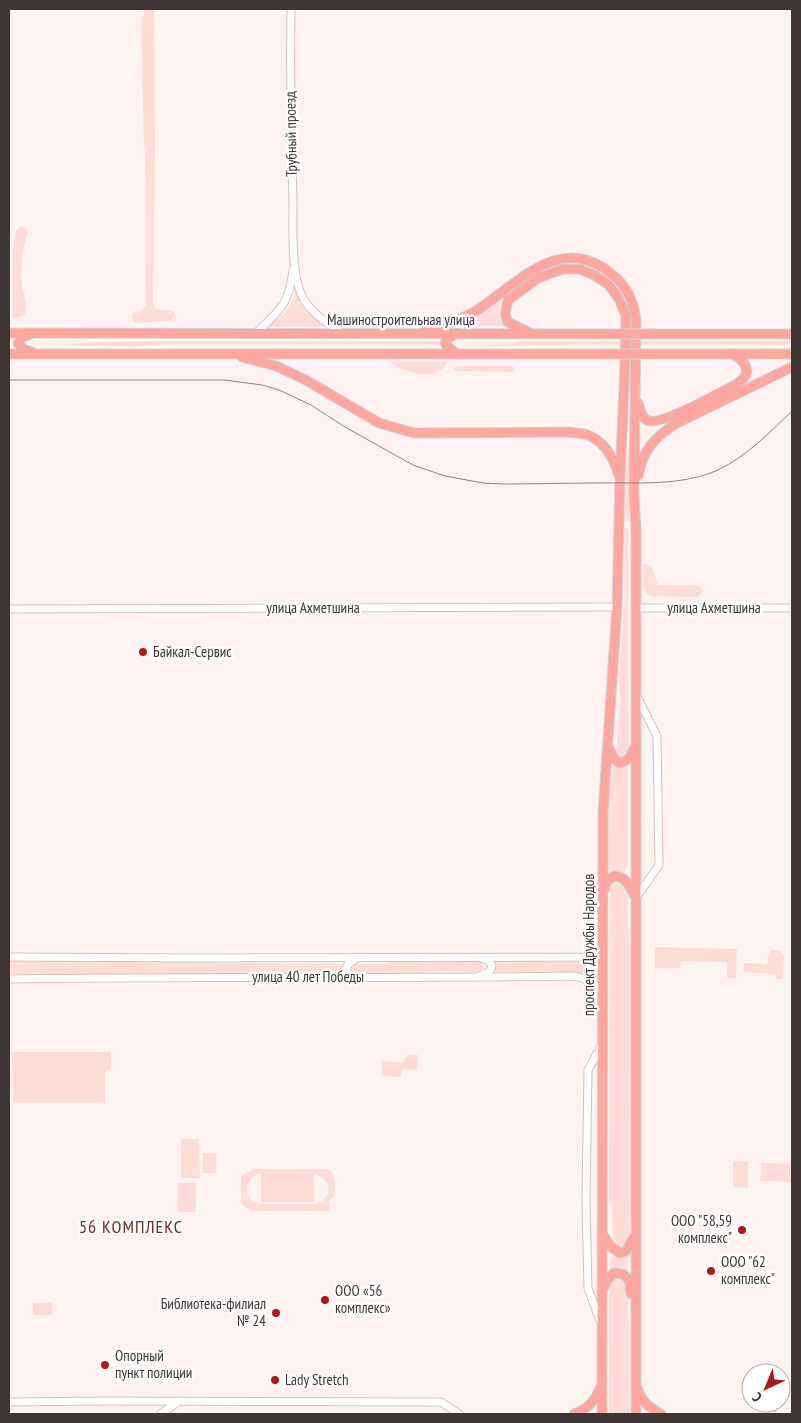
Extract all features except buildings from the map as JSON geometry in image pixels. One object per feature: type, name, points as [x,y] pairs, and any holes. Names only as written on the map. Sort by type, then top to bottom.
[{"type":"main road","points":[[421,333],[438,328],[469,314],[535,268],[566,258],[588,260],[613,275],[627,290],[634,308],[636,320],[634,493],[636,532],[636,1414]]},
{"type":"main road","name":"проспект Дружбы Народов","points":[[530,333],[508,322],[505,314],[508,300],[538,278],[563,269],[580,269],[594,274],[609,284],[619,299],[626,316],[617,607],[603,813],[602,1414]]},
{"type":"main road","name":"Машиностроительная улица","points":[[9,333],[792,334]]},
{"type":"main road","points":[[37,333],[22,337],[18,343],[23,349],[37,354]]},
{"type":"main road","points":[[457,333],[448,338],[445,343],[457,354]]},
{"type":"main road","points":[[9,354],[792,354]]},
{"type":"main road","points":[[229,354],[276,366],[306,380],[379,423],[414,433],[568,432],[588,435],[605,446],[613,458],[620,477]]},
{"type":"main road","points":[[636,395],[643,417],[648,421],[670,418],[737,384],[744,378],[747,371],[746,365],[740,358],[732,354]]},
{"type":"main road","points":[[634,493],[639,470],[649,447],[659,435],[675,424],[792,367]]},
{"type":"main road","points":[[619,531],[626,524],[630,525],[636,532]]},
{"type":"main road","points":[[608,746],[614,759],[620,763],[629,759],[636,746]]},
{"type":"main road","points":[[603,894],[607,881],[614,876],[621,876],[627,881],[636,898]]},
{"type":"main road","points":[[602,1235],[610,1246],[620,1253],[626,1251],[636,1236]]},
{"type":"main road","points":[[602,1290],[607,1280],[614,1273],[623,1274],[630,1281],[632,1308],[636,1323]]},
{"type":"main road","points":[[574,1414],[586,1409],[593,1402],[602,1383]]},
{"type":"main road","points":[[636,1384],[640,1396],[646,1404],[661,1414]]},
{"type":"street","name":"Трубный проезд","points":[[290,9],[294,260]]},
{"type":"street","points":[[256,333],[276,314],[286,298],[291,284],[294,260]]},
{"type":"street","points":[[294,260],[298,286],[309,307],[321,319],[342,333]]},
{"type":"street","name":"улица Ахметшина","points":[[9,610],[617,607]]},
{"type":"street","name":"улица Ахметшина","points":[[636,608],[792,608]]},
{"type":"street","points":[[636,693],[657,736],[659,865],[636,898]]},
{"type":"street","name":"улица 40 лет Победы","points":[[9,957],[585,957],[603,947]]},
{"type":"street","points":[[476,978],[490,971],[492,966],[489,961],[477,957]]},
{"type":"street","points":[[354,978],[348,974],[346,969],[348,964],[357,958]]},
{"type":"street","name":"улица 40 лет Победы","points":[[9,979],[150,977],[576,977],[584,978],[594,983],[603,992]]},
{"type":"street","points":[[602,1045],[588,1070],[586,1201],[588,1288],[602,1326]]},
{"type":"street","points":[[160,1414],[180,1401]]},
{"type":"street","points":[[9,1402],[441,1402],[459,1414]]},
{"type":"shaded area","points":[[145,9],[154,9],[153,303],[156,309],[173,311],[175,316],[166,321],[137,323],[133,320],[132,315],[135,312],[141,311],[146,305],[145,151],[141,19]]},
{"type":"shaded area","points":[[20,227],[28,231],[23,251],[21,272],[26,313],[24,316],[13,318],[13,252],[16,231]]},
{"type":"shaded area","points":[[297,283],[309,311],[327,327],[266,327],[287,310],[294,297]]},
{"type":"shaded area","points":[[505,294],[499,314],[506,326],[461,326]]},
{"type":"shaded area","points":[[444,341],[444,344],[165,344],[137,347],[67,345],[96,342]]},
{"type":"shaded area","points":[[519,341],[792,341],[792,345],[603,344],[460,347],[513,344]]},
{"type":"shaded area","points":[[389,362],[448,362],[435,373],[420,374]]},
{"type":"shaded area","points":[[458,366],[512,366],[515,369],[512,372],[454,371],[453,368]]},
{"type":"shaded area","points":[[629,436],[629,521],[625,521],[625,490]]},
{"type":"shaded area","points":[[626,528],[628,529],[629,748],[626,755],[621,758],[616,755],[620,700],[619,674],[625,595]]},
{"type":"shaded area","points":[[643,563],[652,567],[658,585],[697,585],[701,587],[702,592],[696,597],[651,596],[646,593],[644,585]]},
{"type":"shaded area","points":[[612,765],[621,768],[628,765],[628,863],[624,875],[612,873],[606,876],[607,817]]},
{"type":"shaded area","points":[[620,883],[628,891],[628,925],[631,942],[631,1200],[630,1240],[626,1246],[619,1247],[614,1244],[612,1211],[609,1198],[610,888],[613,884]]},
{"type":"shaded area","points":[[655,947],[737,949],[736,979],[727,978],[727,962],[681,961],[680,968],[655,968]]},
{"type":"shaded area","points":[[770,950],[779,950],[784,956],[783,979],[776,979],[776,974],[743,972],[744,963],[767,964]]},
{"type":"shaded area","points":[[493,960],[592,962],[592,973],[507,974],[493,971]]},
{"type":"shaded area","points":[[9,961],[342,964],[343,974],[9,974]]},
{"type":"shaded area","points":[[479,961],[483,967],[479,972],[428,971],[414,974],[357,975],[352,972],[351,967],[354,964],[383,964],[392,962]]},
{"type":"shaded area","points":[[12,1052],[111,1052],[111,1069],[105,1072],[105,1103],[13,1103]]},
{"type":"shaded area","points":[[407,1055],[418,1055],[417,1070],[402,1069],[401,1077],[382,1076],[383,1061],[403,1063]]},
{"type":"shaded area","points":[[181,1139],[199,1139],[200,1178],[181,1178]]},
{"type":"shaded area","points":[[203,1153],[216,1153],[216,1173],[203,1173]]},
{"type":"shaded area","points":[[733,1161],[748,1161],[748,1188],[733,1187]]},
{"type":"shaded area","points":[[761,1163],[792,1164],[792,1182],[760,1181]]},
{"type":"shaded area","points":[[253,1169],[325,1169],[332,1172],[335,1183],[334,1196],[330,1200],[329,1211],[251,1211],[241,1203],[241,1176]],"holes":[[[261,1174],[261,1202],[314,1202],[314,1174],[325,1180],[329,1189],[328,1194],[321,1202],[314,1204],[260,1204],[250,1198],[247,1186],[253,1178]]]},
{"type":"shaded area","points":[[178,1183],[196,1183],[196,1212],[178,1212]]},
{"type":"shaded area","points":[[630,1253],[628,1270],[618,1268],[609,1271],[612,1255],[618,1256]]},
{"type":"shaded area","points":[[620,1277],[626,1281],[628,1287],[630,1413],[609,1413],[609,1288],[613,1279]]},
{"type":"shaded area","points":[[33,1303],[52,1303],[52,1315],[33,1315]]},
{"type":"tram line","points":[[9,380],[224,380],[262,385],[279,390],[311,405],[345,427],[413,465],[445,476],[483,483],[503,484],[657,483],[688,479],[718,470],[739,458],[792,411]]},
{"type":"place","name":"Байкал-Сервис","points":[[143,652]]},
{"type":"place","name":"ООО \"58,59 комплекс\"","points":[[742,1230]]},
{"type":"place","name":"ООО \"62 комплекс\"","points":[[711,1271]]},
{"type":"place","name":"ООО «56 комплекс»","points":[[325,1300]]},
{"type":"place","name":"Библиотека-филиал № 24","points":[[276,1313]]},
{"type":"place","name":"Опорный пункт полиции","points":[[105,1365]]},
{"type":"place","name":"Lady Stretch","points":[[275,1380]]},
{"type":"district","name":"56 КОМПЛЕКС","points":[[131,1227]]}]
